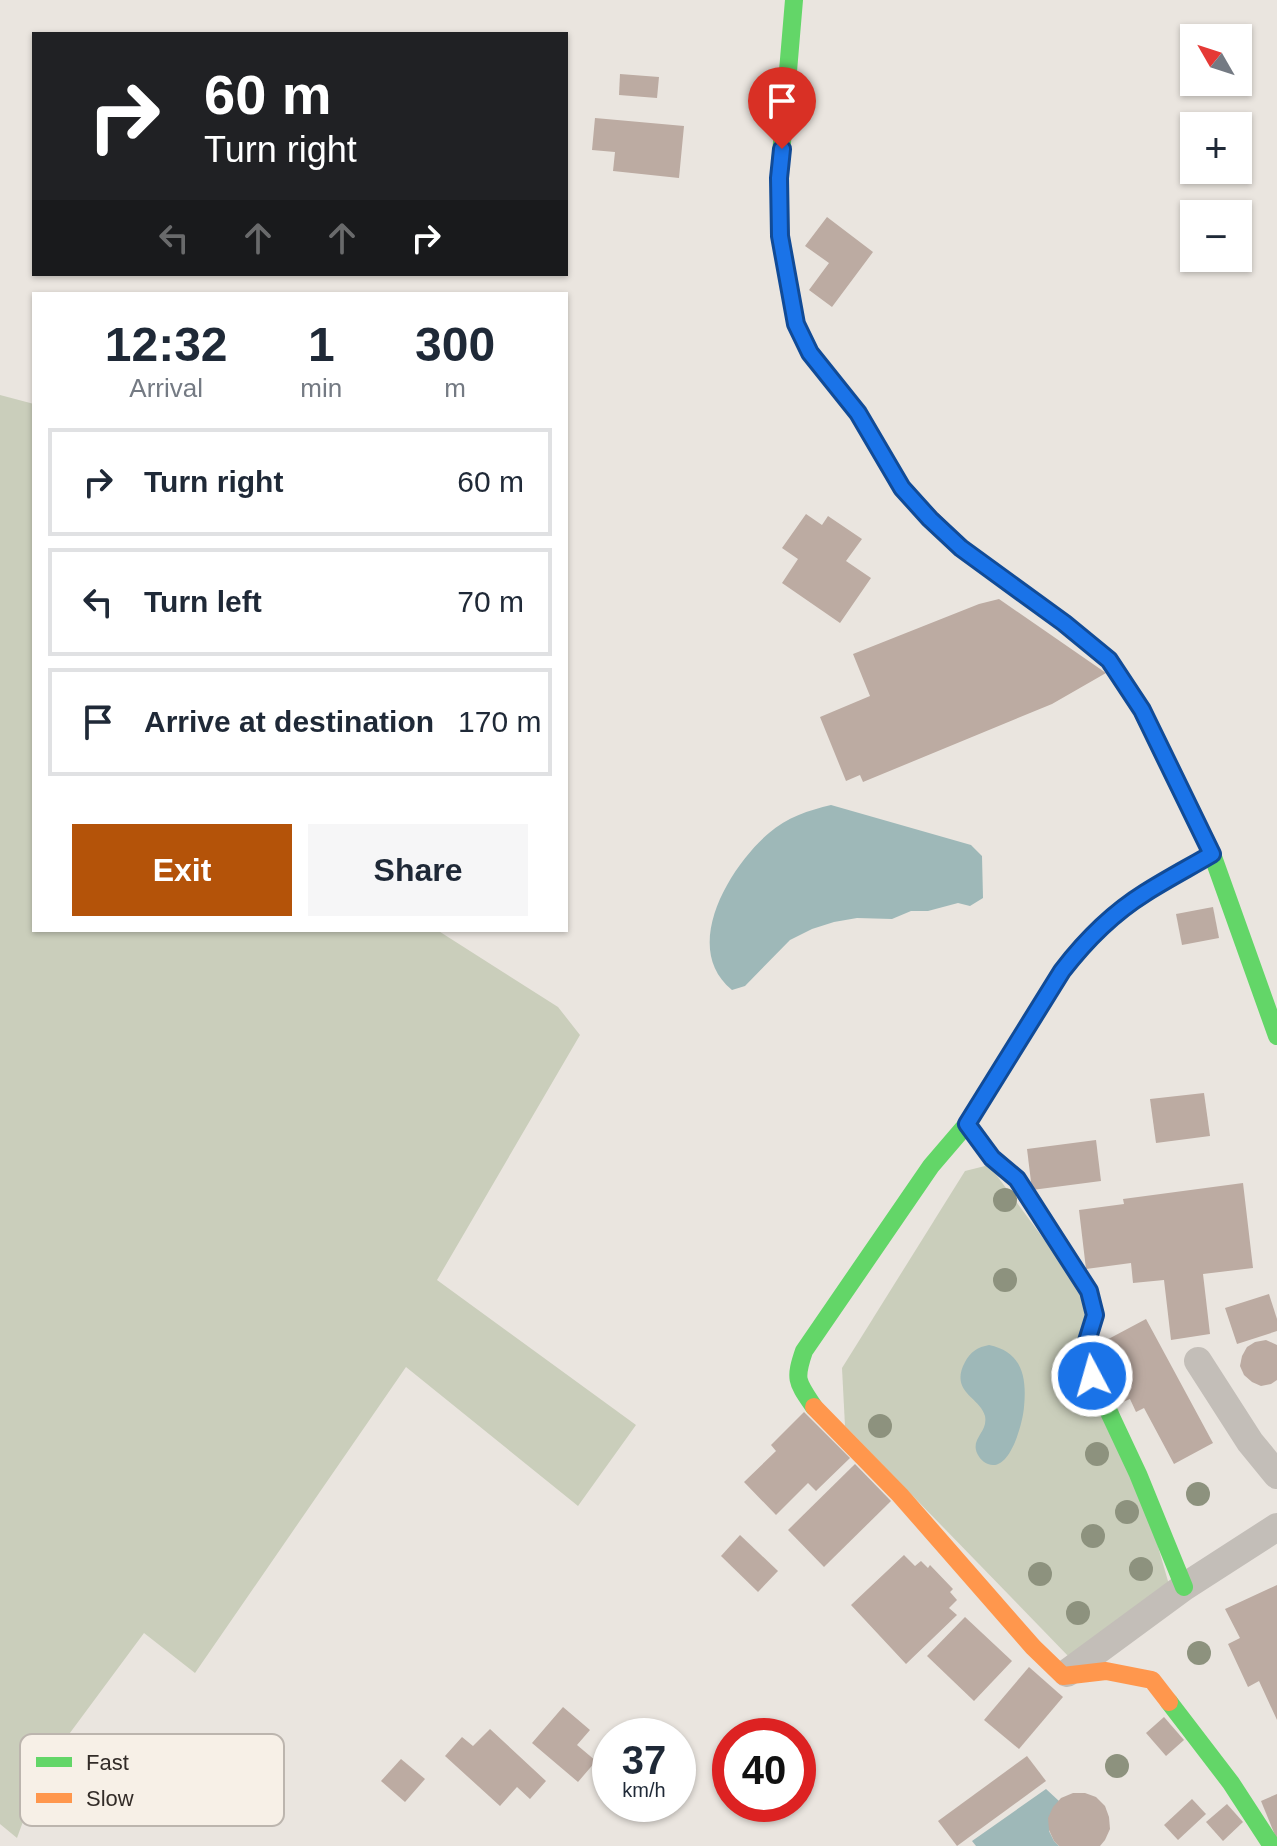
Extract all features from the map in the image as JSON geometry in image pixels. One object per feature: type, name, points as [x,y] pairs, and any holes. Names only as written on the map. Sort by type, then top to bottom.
[{"type":"street","points":[[794,0],[779,178],[780,236],[796,324],[810,353],[858,413],[902,488],[930,519],[961,548],[1109,660],[1142,710],[1212,854],[1277,1036]]},
{"type":"street","points":[[1063,1676],[1033,1647],[900,1495],[814,1407],[800,1387],[797,1372],[804,1351],[931,1166],[967,1124],[1062,971],[1080,948],[1099,928],[1143,894],[1212,854]]},
{"type":"street","points":[[967,1124],[992,1158],[1017,1179],[1089,1291],[1095,1315],[1086,1357],[1092,1376],[1138,1474],[1184,1587]]},
{"type":"street","points":[[1198,1361],[1250,1442],[1277,1475]]},
{"type":"street","points":[[1063,1676],[1184,1587],[1277,1527]]},
{"type":"street","points":[[1063,1676],[1106,1671],[1152,1680],[1231,1783],[1272,1846]]},
{"type":"green space","points":[[0,395],[32,403],[32,932],[440,932],[558,1007],[580,1035],[437,1280],[636,1425],[578,1506],[406,1367],[195,1673],[144,1633],[69,1734],[20,1734],[21,1826],[17,1838],[0,1824]]},
{"type":"green space","points":[[989,1165],[1085,1295],[1170,1588],[1071,1659],[845,1426],[842,1368],[965,1171]]},
{"type":"water","points":[[831,805],[971,845],[982,856],[983,898],[970,906],[958,903],[928,911],[911,911],[892,919],[857,918],[812,929],[790,940],[745,986],[732,990],[717,973],[710,952],[716,908],[726,886],[754,847],[776,828],[798,815]]},
{"type":"water","points":[[989,1345],[1009,1353],[1020,1367],[1025,1396],[1014,1444],[1003,1461],[996,1465],[984,1462],[977,1452],[976,1445],[985,1416],[961,1380],[961,1372],[969,1355]]},
{"type":"water","points":[[1046,1789],[1059,1801],[1049,1831],[1059,1846],[976,1846],[972,1841]]},
{"type":"building","points":[[620,74],[659,77],[657,98],[619,95]]},
{"type":"building","points":[[595,118],[684,126],[679,178],[613,171],[615,152],[592,150]]},
{"type":"building","points":[[827,217],[873,252],[832,307],[809,290],[829,263],[805,246]]},
{"type":"building","points":[[806,514],[822,525],[828,516],[862,539],[846,561],[871,578],[840,623],[782,583],[798,559],[782,548]]},
{"type":"building","points":[[999,599],[1106,673],[1052,704],[863,782],[860,775],[846,781],[820,717],[870,696],[853,654]]},
{"type":"building","points":[[1213,907],[1219,938],[1182,945],[1176,914]]},
{"type":"building","points":[[1204,1093],[1210,1136],[1156,1143],[1150,1099]]},
{"type":"building","points":[[1096,1140],[1101,1181],[1032,1190],[1027,1149]]},
{"type":"building","points":[[1243,1183],[1253,1268],[1203,1274],[1210,1334],[1171,1340],[1164,1280],[1133,1283],[1131,1263],[1086,1269],[1079,1210],[1124,1204],[1123,1199]]},
{"type":"building","points":[[1269,1294],[1277,1319],[1277,1331],[1237,1344],[1225,1308]]},
{"type":"building","points":[[1146,1319],[1213,1443],[1174,1464],[1144,1408],[1136,1412],[1130,1399],[1123,1402],[1104,1367],[1109,1364],[1099,1344]]},
{"type":"building","points":[[1266,1340],[1277,1345],[1277,1380],[1261,1386],[1244,1375],[1240,1366],[1247,1347]]},
{"type":"building","points":[[804,1412],[850,1458],[816,1491],[808,1483],[776,1515],[744,1482],[776,1451],[771,1445]]},
{"type":"building","points":[[855,1464],[891,1501],[824,1567],[788,1530]]},
{"type":"building","points":[[740,1535],[778,1571],[758,1592],[721,1556]]},
{"type":"building","points":[[904,1555],[915,1566],[921,1561],[928,1568],[930,1565],[953,1589],[950,1592],[957,1600],[949,1608],[957,1615],[906,1664],[851,1605]]},
{"type":"building","points":[[1277,1585],[1277,1720],[1259,1681],[1248,1687],[1228,1644],[1240,1638],[1225,1609]]},
{"type":"building","points":[[965,1617],[1012,1661],[974,1701],[927,1656]]},
{"type":"building","points":[[1029,1667],[1063,1697],[1019,1749],[984,1720]]},
{"type":"building","points":[[563,1707],[590,1730],[577,1745],[592,1758],[592,1766],[578,1782],[532,1743]]},
{"type":"building","points":[[1164,1717],[1184,1740],[1166,1756],[1146,1733]]},
{"type":"building","points":[[490,1729],[546,1781],[530,1799],[517,1787],[500,1806],[445,1756],[462,1737],[473,1746]]},
{"type":"building","points":[[1027,1756],[1046,1781],[957,1846],[938,1821]]},
{"type":"building","points":[[401,1759],[425,1779],[405,1802],[381,1781]]},
{"type":"building","points":[[1073,1793],[1096,1797],[1105,1806],[1110,1829],[1100,1846],[1059,1846],[1054,1841],[1048,1818],[1061,1798]]},
{"type":"building","points":[[1277,1794],[1277,1840],[1261,1801]]},
{"type":"building","points":[[1192,1799],[1206,1814],[1178,1840],[1164,1825]]},
{"type":"building","points":[[1227,1804],[1243,1822],[1223,1841],[1206,1822]]},
{"type":"traffic: fast","points":[[794,0],[779,178],[780,236],[796,324],[810,353],[858,413],[902,488],[923,511]]},
{"type":"traffic: fast","points":[[1181,791],[1212,854],[1277,1036]]},
{"type":"traffic: fast","points":[[814,1407],[798,1375],[804,1351],[931,1166],[967,1124],[1062,971],[1100,928],[1122,909],[1212,854]]},
{"type":"traffic: fast","points":[[967,1124],[992,1158],[1017,1179],[1089,1291],[1095,1315],[1086,1357],[1092,1376],[1138,1474],[1184,1587]]},
{"type":"traffic: fast","points":[[1169,1702],[1231,1783],[1272,1846]]},
{"type":"traffic: slow","points":[[923,511],[961,548],[1109,660],[1142,710],[1181,791]]},
{"type":"traffic: slow","points":[[814,1407],[900,1495],[1033,1647],[1063,1676],[1106,1671],[1152,1680],[1169,1702]]},
{"type":"route","points":[[782,149],[780,236],[796,324],[810,353],[858,413],[902,488],[930,519],[961,548],[1109,660],[1142,710],[1212,854],[1143,894],[1099,928],[1080,948],[1062,971],[967,1124],[992,1158],[1017,1179],[1089,1291],[1095,1315],[1086,1357],[1092,1376]]}]
